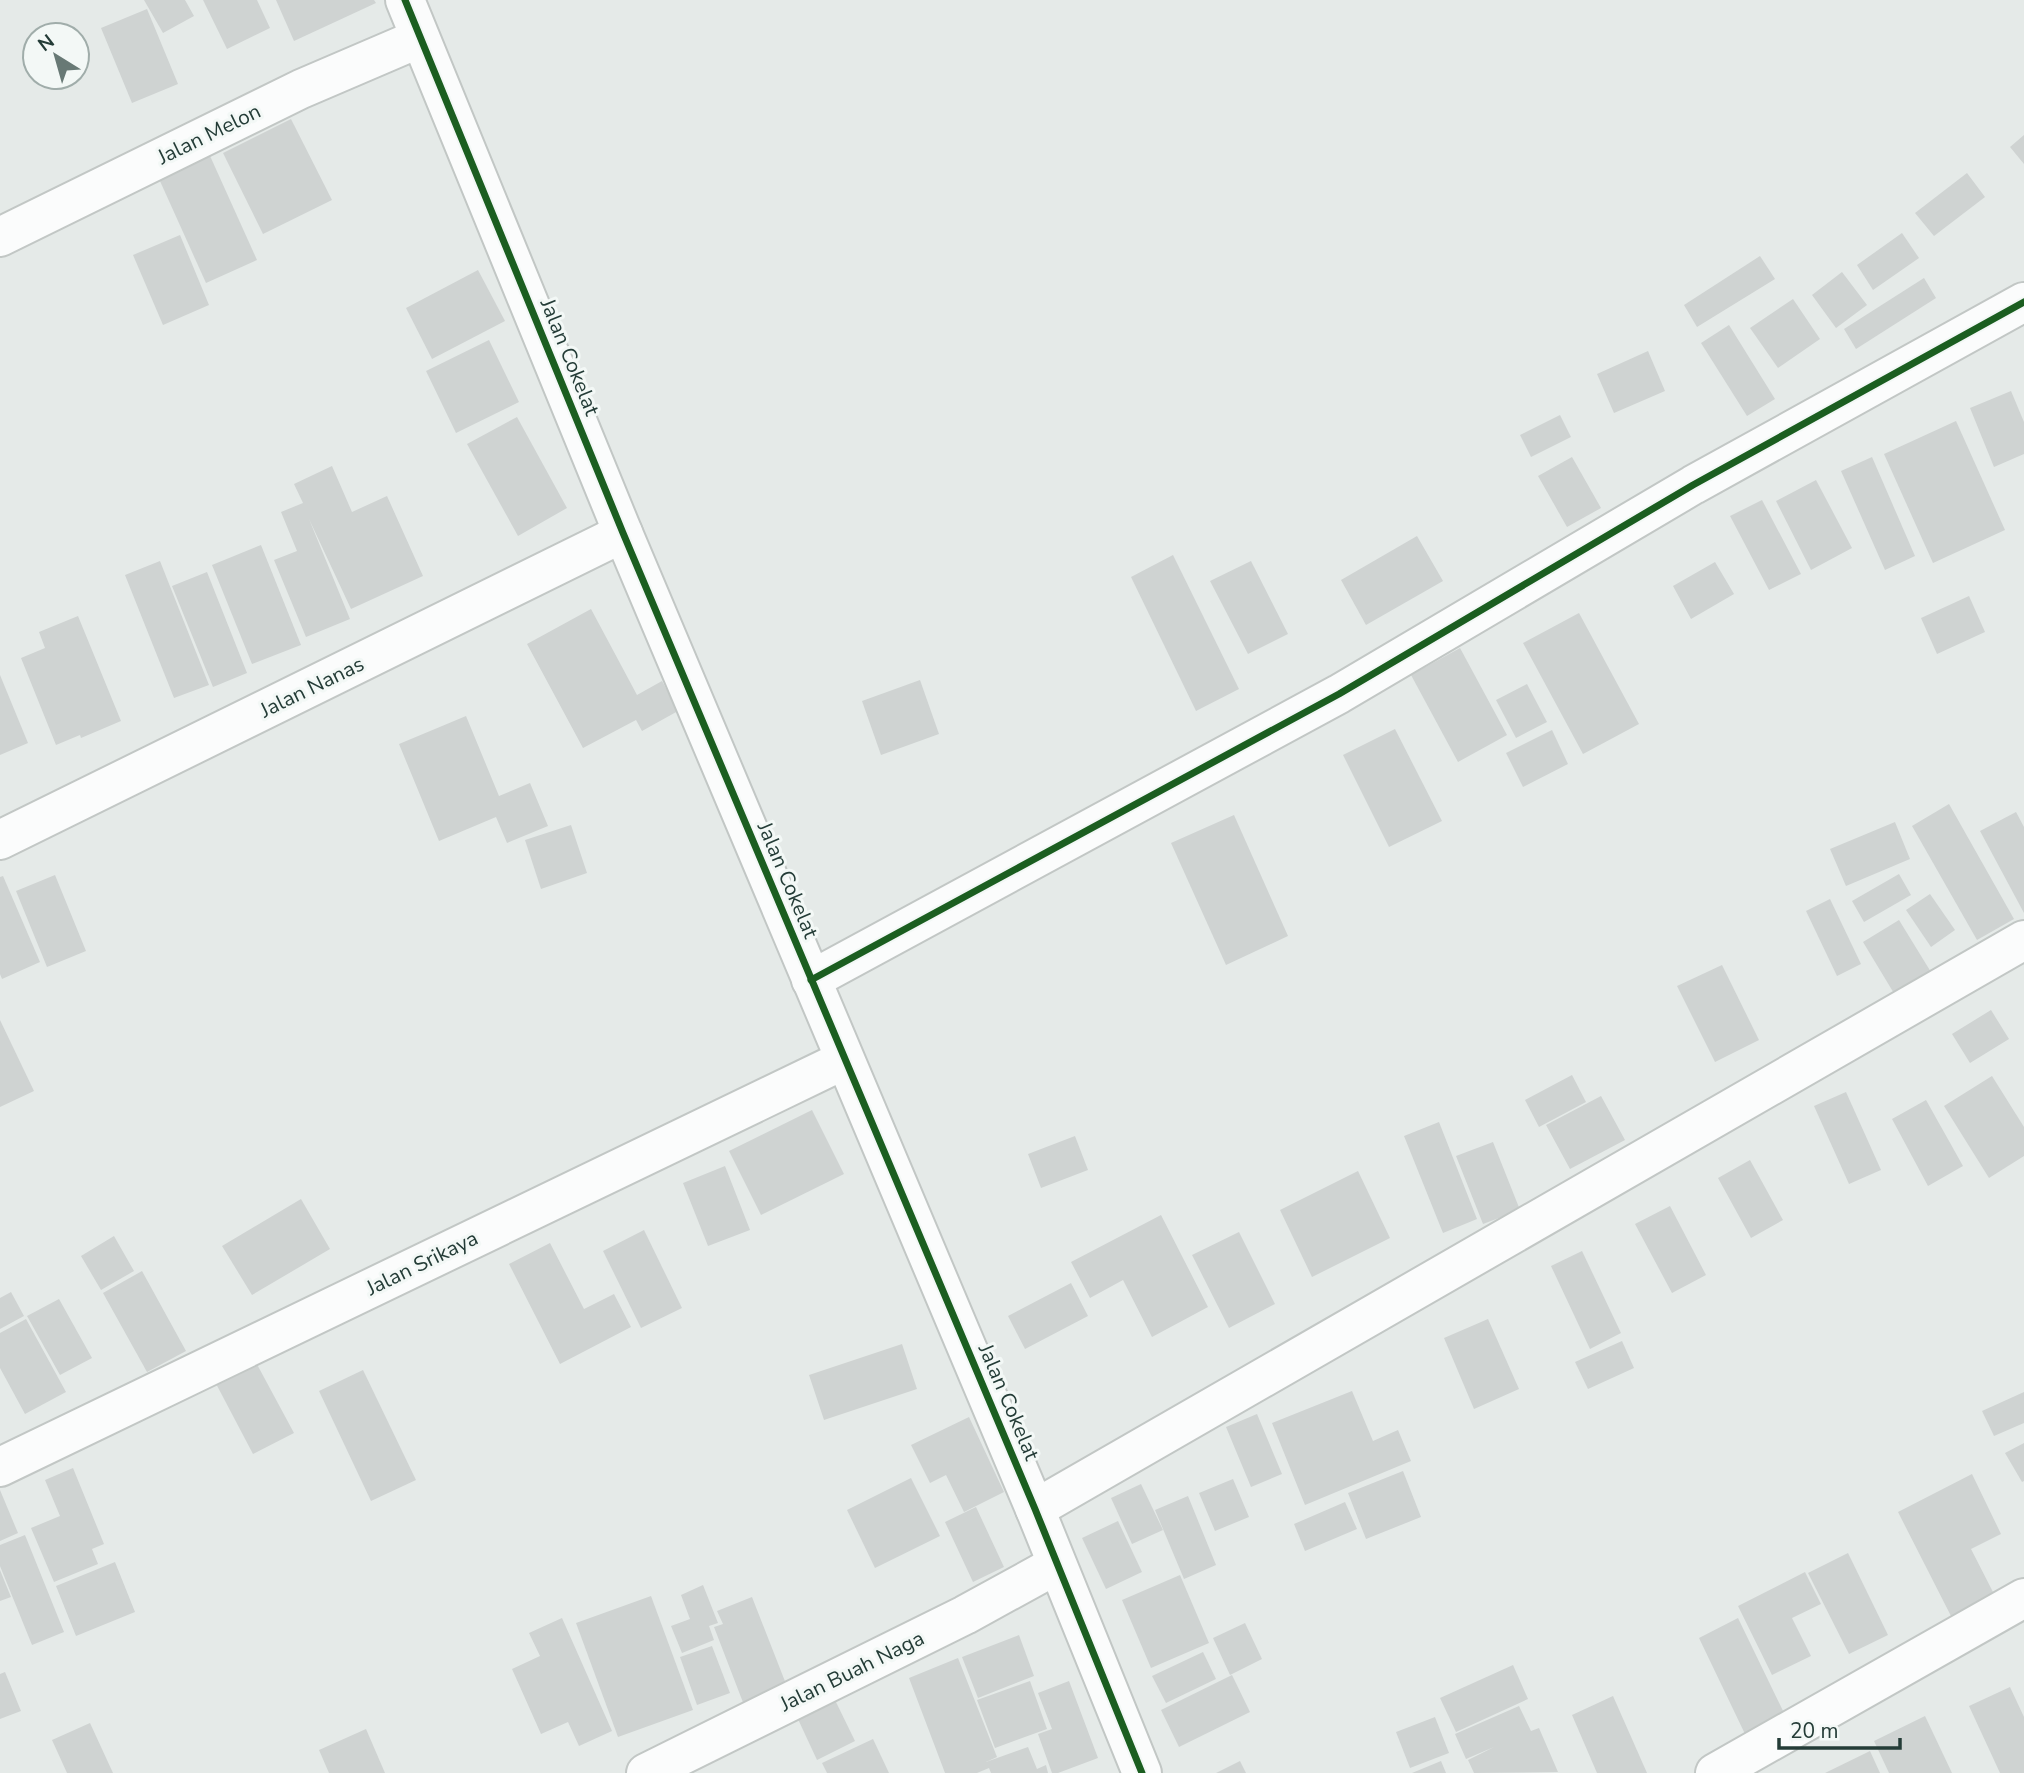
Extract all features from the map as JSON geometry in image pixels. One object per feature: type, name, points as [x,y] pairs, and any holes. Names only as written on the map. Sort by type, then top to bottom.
[{"type":"street","name":"Jalan Cokelat","points":[[405,0],[623,533],[1035,1509],[1142,1773]]},
{"type":"street","name":"Jalan Melon","points":[[0,237],[300,89],[420,38]]},
{"type":"street","points":[[811,980],[1339,694],[1693,485],[2024,302]]},
{"type":"street","name":"Jalan Nanas","points":[[0,839],[623,533]]},
{"type":"street","points":[[1035,1509],[2024,940]]},
{"type":"street","name":"Jalan Srikaya","points":[[0,1467],[844,1060]]},
{"type":"street","name":"Jalan Buah Naga","points":[[646,1773],[965,1615],[1056,1564]]},
{"type":"street","points":[[1715,1773],[2024,1598]]},
{"type":"building","points":[[144,0],[185,0],[194,16],[163,33]]},
{"type":"building","points":[[203,0],[257,0],[270,28],[227,49]]},
{"type":"building","points":[[276,0],[374,0],[376,3],[294,41]]},
{"type":"building","points":[[147,9],[178,84],[132,103],[101,28]]},
{"type":"building","points":[[291,119],[332,200],[263,234],[223,153]]},
{"type":"building","points":[[2024,135],[2024,164],[2010,147]]},
{"type":"building","points":[[206,147],[257,260],[206,283],[155,170]]},
{"type":"building","points":[[1967,173],[1985,197],[1934,236],[1915,213]]},
{"type":"building","points":[[1902,233],[1919,258],[1873,290],[1857,265]]},
{"type":"building","points":[[180,235],[209,305],[163,325],[133,255]]},
{"type":"building","points":[[1760,256],[1775,279],[1697,327],[1684,305]]},
{"type":"building","points":[[478,270],[505,321],[432,359],[406,308]]},
{"type":"building","points":[[1842,272],[1867,305],[1836,328],[1812,295]]},
{"type":"building","points":[[1924,278],[1936,298],[1856,349],[1844,329]]},
{"type":"building","points":[[1793,299],[1820,339],[1778,368],[1750,328]]},
{"type":"building","points":[[1729,325],[1775,399],[1747,416],[1701,343]]},
{"type":"building","points":[[489,340],[519,402],[456,433],[426,371]]},
{"type":"building","points":[[1648,351],[1665,391],[1614,413],[1597,374]]},
{"type":"building","points":[[2011,391],[2024,422],[2024,454],[1994,467],[1970,408]]},
{"type":"building","points":[[1560,415],[1571,437],[1531,457],[1520,435]]},
{"type":"building","points":[[517,417],[567,508],[518,536],[467,444]]},
{"type":"building","points":[[1956,421],[2005,530],[1933,563],[1884,454]]},
{"type":"building","points":[[1572,457],[1601,508],[1567,527],[1538,476]]},
{"type":"building","points":[[1872,457],[1915,556],[1885,570],[1841,471]]},
{"type":"building","points":[[332,466],[352,512],[387,496],[423,576],[351,609],[309,519],[350,619],[306,637],[274,560],[297,551],[281,512],[303,503],[294,484]]},
{"type":"building","points":[[1816,480],[1852,548],[1811,570],[1776,501]]},
{"type":"building","points":[[1762,500],[1801,574],[1769,590],[1730,516]]},
{"type":"building","points":[[1417,536],[1443,581],[1366,625],[1341,580]]},
{"type":"building","points":[[261,545],[301,645],[252,664],[212,565]]},
{"type":"building","points":[[1173,555],[1239,689],[1196,711],[1131,577]]},
{"type":"building","points":[[160,561],[209,685],[174,698],[125,575]]},
{"type":"building","points":[[1251,561],[1288,634],[1248,654],[1210,581]]},
{"type":"building","points":[[1715,562],[1734,594],[1691,619],[1673,586]]},
{"type":"building","points":[[207,572],[247,673],[213,687],[172,586]]},
{"type":"building","points":[[1969,596],[1985,632],[1937,654],[1921,618]]},
{"type":"building","points":[[591,609],[637,695],[662,681],[678,711],[642,731],[636,720],[583,748],[527,644]]},
{"type":"building","points":[[1579,613],[1639,724],[1583,754],[1523,643]]},
{"type":"building","points":[[78,616],[121,721],[56,745],[21,658],[45,648],[39,632]]},
{"type":"building","points":[[1460,648],[1507,735],[1458,762],[1411,675]]},
{"type":"building","points":[[0,675],[28,743],[0,755]]},
{"type":"building","points":[[920,680],[939,734],[881,755],[862,701]]},
{"type":"building","points":[[1527,684],[1547,722],[1516,738],[1496,700]]},
{"type":"building","points":[[466,716],[499,796],[530,783],[548,826],[507,843],[496,817],[439,841],[399,744]]},
{"type":"building","points":[[1395,729],[1442,821],[1389,847],[1343,755]]},
{"type":"building","points":[[1552,730],[1568,764],[1523,787],[1506,753]]},
{"type":"building","points":[[1949,804],[2014,919],[1977,940],[1912,826]]},
{"type":"building","points":[[2016,812],[2024,827],[2024,913],[1980,831]]},
{"type":"building","points":[[1234,815],[1288,936],[1226,965],[1171,843]]},
{"type":"building","points":[[1895,822],[1910,859],[1846,886],[1830,849]]},
{"type":"building","points":[[571,825],[587,873],[541,889],[525,840]]},
{"type":"building","points":[[1899,874],[1911,895],[1864,922],[1852,901]]},
{"type":"building","points":[[55,875],[86,951],[47,967],[16,891]]},
{"type":"building","points":[[3,876],[40,962],[2,979],[0,877]]},
{"type":"building","points":[[1930,894],[1955,930],[1931,947],[1906,910]]},
{"type":"building","points":[[1830,899],[1861,964],[1837,976],[1806,911]]},
{"type":"building","points":[[1899,920],[1934,977],[1898,1000],[1863,942]]},
{"type":"building","points":[[1722,965],[1759,1040],[1715,1062],[1677,986]]},
{"type":"building","points":[[1991,1010],[2009,1039],[1970,1063],[1952,1034]]},
{"type":"building","points":[[0,1020],[34,1091],[0,1107]]},
{"type":"building","points":[[1572,1075],[1586,1102],[1539,1127],[1525,1100]]},
{"type":"building","points":[[1992,1076],[2024,1127],[2024,1156],[1989,1178],[1944,1106]]},
{"type":"building","points":[[1846,1092],[1881,1170],[1849,1184],[1814,1106]]},
{"type":"building","points":[[1601,1096],[1625,1140],[1570,1169],[1546,1125]]},
{"type":"building","points":[[1926,1100],[1963,1166],[1928,1186],[1892,1119]]},
{"type":"building","points":[[812,1110],[844,1174],[761,1215],[729,1151]]},
{"type":"building","points":[[1439,1122],[1477,1219],[1443,1233],[1404,1136]]},
{"type":"building","points":[[1075,1136],[1088,1170],[1041,1188],[1028,1154]]},
{"type":"building","points":[[1493,1142],[1520,1210],[1483,1224],[1456,1156]]},
{"type":"building","points":[[1750,1160],[1783,1220],[1751,1238],[1718,1178]]},
{"type":"building","points":[[725,1166],[750,1230],[708,1246],[683,1183]]},
{"type":"building","points":[[1358,1171],[1390,1238],[1312,1277],[1280,1210]]},
{"type":"building","points":[[301,1199],[330,1249],[252,1295],[222,1246]]},
{"type":"building","points":[[1670,1206],[1706,1275],[1672,1293],[1635,1224]]},
{"type":"building","points":[[1161,1215],[1208,1307],[1152,1337],[1123,1280],[1090,1298],[1071,1262]]},
{"type":"building","points":[[644,1230],[682,1308],[641,1328],[603,1251]]},
{"type":"building","points":[[1239,1232],[1275,1304],[1229,1328],[1192,1255]]},
{"type":"building","points":[[114,1236],[134,1271],[101,1290],[81,1256]]},
{"type":"building","points":[[550,1243],[584,1309],[614,1294],[631,1327],[560,1364],[509,1264]]},
{"type":"building","points":[[1582,1251],[1621,1333],[1590,1349],[1551,1266]]},
{"type":"building","points":[[142,1271],[186,1351],[147,1372],[103,1293]]},
{"type":"building","points":[[1071,1283],[1088,1316],[1025,1349],[1008,1316]]},
{"type":"building","points":[[11,1292],[24,1316],[0,1329],[0,1298]]},
{"type":"building","points":[[59,1299],[92,1358],[60,1375],[27,1316]]},
{"type":"building","points":[[26,1319],[66,1392],[25,1414],[0,1368],[0,1333]]},
{"type":"building","points":[[1488,1319],[1519,1389],[1474,1409],[1444,1338]]},
{"type":"building","points":[[1622,1341],[1634,1368],[1588,1389],[1575,1362]]},
{"type":"building","points":[[902,1344],[917,1389],[824,1420],[809,1375]]},
{"type":"building","points":[[253,1357],[294,1433],[253,1454],[213,1378]]},
{"type":"building","points":[[363,1370],[416,1480],[371,1501],[319,1391]]},
{"type":"building","points":[[1352,1391],[1373,1441],[1398,1430],[1411,1461],[1305,1505],[1272,1423]]},
{"type":"building","points":[[2024,1392],[2024,1423],[1994,1436],[1982,1411]]},
{"type":"building","points":[[1257,1414],[1282,1474],[1251,1487],[1226,1427]]},
{"type":"building","points":[[969,1417],[1004,1492],[964,1512],[946,1475],[930,1483],[911,1445]]},
{"type":"building","points":[[2024,1443],[2024,1481],[2022,1482],[2005,1453]]},
{"type":"building","points":[[73,1468],[104,1544],[92,1549],[98,1564],[54,1582],[31,1528],[60,1516],[45,1480]]},
{"type":"building","points":[[1403,1471],[1421,1517],[1366,1539],[1348,1493]]},
{"type":"building","points":[[1972,1474],[2001,1534],[1971,1549],[1994,1594],[1951,1616],[1898,1512]]},
{"type":"building","points":[[911,1478],[940,1536],[875,1568],[847,1510]]},
{"type":"building","points":[[1233,1479],[1249,1517],[1215,1531],[1199,1493]]},
{"type":"building","points":[[1141,1484],[1163,1530],[1132,1544],[1111,1498]]},
{"type":"building","points":[[0,1490],[18,1533],[0,1541]]},
{"type":"building","points":[[1188,1496],[1216,1565],[1184,1579],[1155,1510]]},
{"type":"building","points":[[1345,1502],[1357,1529],[1305,1551],[1294,1524]]},
{"type":"building","points":[[976,1507],[1004,1567],[973,1582],[945,1522]]},
{"type":"building","points":[[1118,1521],[1142,1572],[1106,1589],[1082,1538]]},
{"type":"building","points":[[25,1535],[64,1632],[32,1645],[0,1566],[0,1545]]},
{"type":"building","points":[[1848,1553],[1888,1635],[1849,1654],[1808,1573]]},
{"type":"building","points":[[115,1562],[135,1612],[76,1636],[56,1586]]},
{"type":"building","points":[[0,1570],[11,1597],[0,1601]]},
{"type":"building","points":[[1805,1572],[1821,1604],[1792,1618],[1811,1656],[1772,1675],[1738,1606]]},
{"type":"building","points":[[1180,1575],[1209,1643],[1151,1668],[1122,1600]]},
{"type":"building","points":[[703,1585],[718,1623],[709,1626],[714,1640],[682,1653],[671,1626],[690,1619],[681,1595]]},
{"type":"building","points":[[651,1596],[693,1710],[618,1737],[576,1623]]},
{"type":"building","points":[[752,1597],[788,1689],[744,1705],[714,1627],[723,1624],[717,1611]]},
{"type":"building","points":[[562,1618],[612,1731],[579,1746],[568,1722],[541,1734],[512,1669],[540,1656],[529,1633]]},
{"type":"building","points":[[1738,1618],[1785,1715],[1745,1734],[1699,1638]]},
{"type":"building","points":[[1245,1623],[1262,1659],[1230,1675],[1213,1638]]},
{"type":"building","points":[[1019,1635],[1034,1676],[978,1698],[962,1657]]},
{"type":"building","points":[[712,1646],[730,1693],[697,1705],[680,1657]]},
{"type":"building","points":[[1203,1652],[1216,1679],[1166,1703],[1152,1676]]},
{"type":"building","points":[[958,1658],[997,1757],[986,1762],[1028,1747],[1037,1769],[1046,1765],[1048,1773],[991,1773],[989,1768],[977,1773],[945,1773],[909,1678]]},
{"type":"building","points":[[1513,1665],[1528,1699],[1456,1732],[1440,1698]]},
{"type":"building","points":[[5,1672],[21,1711],[0,1719],[0,1674]]},
{"type":"building","points":[[1232,1675],[1250,1712],[1179,1747],[1161,1710]]},
{"type":"building","points":[[1030,1681],[1047,1729],[995,1748],[977,1700]]},
{"type":"building","points":[[1069,1681],[1098,1758],[1052,1773],[1038,1734],[1052,1729],[1038,1693]]},
{"type":"building","points":[[2010,1687],[2024,1717],[2024,1773],[2000,1773],[1969,1706]]},
{"type":"building","points":[[1613,1696],[1647,1773],[1597,1773],[1572,1715]]},
{"type":"building","points":[[834,1698],[855,1741],[817,1760],[797,1717]]},
{"type":"building","points":[[1519,1706],[1531,1731],[1539,1728],[1558,1772],[1474,1773],[1468,1760],[1494,1747],[1466,1759],[1455,1734]]},
{"type":"building","points":[[1925,1716],[1952,1773],[1889,1773],[1874,1741]]},
{"type":"building","points":[[1435,1717],[1449,1753],[1410,1768],[1396,1732]]},
{"type":"building","points":[[90,1723],[113,1773],[67,1773],[52,1740]]},
{"type":"building","points":[[366,1729],[385,1773],[329,1773],[319,1750]]},
{"type":"building","points":[[873,1739],[889,1773],[827,1773],[822,1763]]},
{"type":"building","points":[[1870,1751],[1880,1773],[1825,1773]]},
{"type":"building","points":[[1240,1761],[1246,1773],[1216,1773]]},
{"type":"building","points":[[1441,1761],[1446,1773],[1412,1773]]},
{"type":"cycle path","points":[[405,0],[623,533],[1035,1509],[1142,1773]]},
{"type":"cycle path","points":[[811,980],[1339,694],[1693,485],[2024,302]]}]
